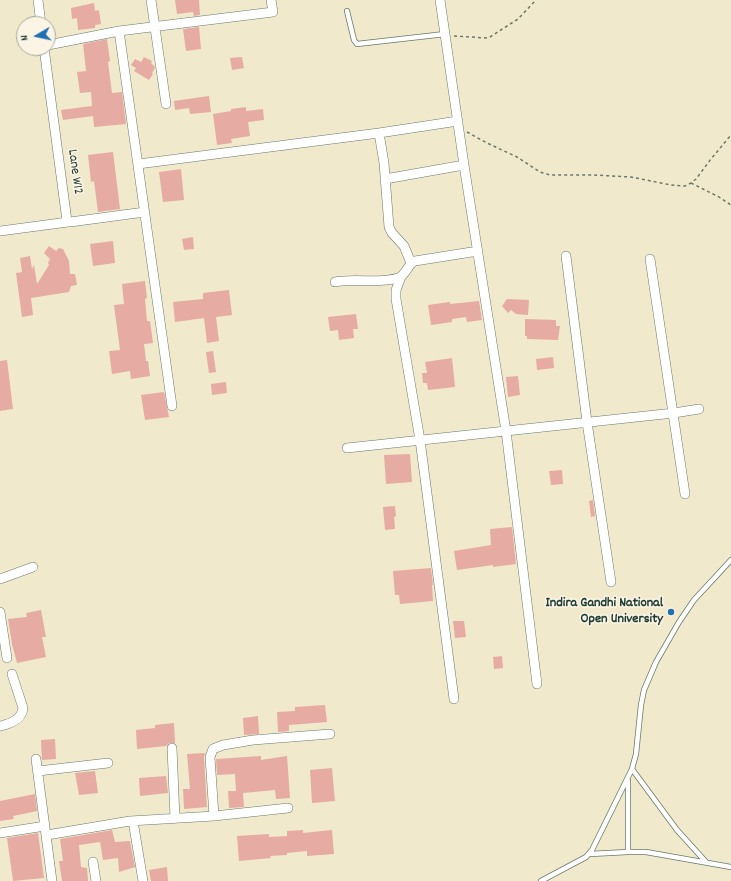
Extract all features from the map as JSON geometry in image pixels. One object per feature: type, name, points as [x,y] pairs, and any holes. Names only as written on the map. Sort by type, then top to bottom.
[{"type":"street","points":[[38,0],[40,16]]},
{"type":"street","points":[[151,0],[166,104]]},
{"type":"street","points":[[56,43],[119,31],[273,12],[270,0]]},
{"type":"street","points":[[440,0],[464,165],[506,431],[537,684]]},
{"type":"street","points":[[119,31],[172,406]]},
{"type":"street","name":"Lane W12","points":[[45,56],[68,222]]},
{"type":"street","points":[[138,164],[458,124]]},
{"type":"street","points":[[379,133],[384,163],[384,179],[389,226],[392,233],[404,246],[411,263]]},
{"type":"street","points":[[384,179],[464,165]]},
{"type":"street","points":[[0,231],[145,212]]},
{"type":"street","points":[[454,699],[420,440],[396,299],[396,290],[401,277],[404,275],[411,263],[419,260],[478,251]]},
{"type":"street","points":[[566,256],[587,422],[611,582]]},
{"type":"street","points":[[650,259],[686,494]]},
{"type":"street","points":[[335,282],[346,280],[392,279],[401,277]]},
{"type":"street","points":[[347,448],[674,413],[699,409]]},
{"type":"street","points":[[0,579],[33,567]]},
{"type":"street","points":[[0,612],[7,658]]},
{"type":"street","points":[[0,726],[14,721],[23,712],[12,674]]},
{"type":"street","points":[[214,816],[210,757],[213,749],[223,745],[253,740],[330,734]]},
{"type":"street","points":[[172,748],[175,818]]},
{"type":"street","points":[[36,758],[52,881]]},
{"type":"street","points":[[38,771],[108,763]]},
{"type":"street","points":[[47,835],[133,821],[214,816],[288,808]]},
{"type":"street","points":[[133,821],[143,881]]},
{"type":"street","points":[[0,834],[45,826]]},
{"type":"street","points":[[93,862],[96,881]]},
{"type":"lane","points":[[347,11],[354,40],[357,44],[445,34]]},
{"type":"lane","points":[[590,854],[628,780],[632,769],[636,754],[644,690],[656,662],[675,628],[694,600],[731,560]]},
{"type":"lane","points":[[632,769],[677,830],[706,862]]},
{"type":"lane","points":[[628,780],[628,852]]},
{"type":"lane","points":[[541,881],[590,854],[646,852],[706,862],[731,868]]},
{"type":"path","points":[[445,34],[452,36],[490,37],[502,31],[518,19],[536,0]]},
{"type":"path","points":[[458,124],[487,143],[504,150],[540,172],[550,175],[631,177],[671,185],[685,186],[696,179],[731,135]]},
{"type":"path","points":[[691,183],[719,197],[731,205]]},
{"type":"building","points":[[175,0],[199,0],[200,15],[194,16],[193,12],[177,14]]},
{"type":"building","points":[[94,3],[95,11],[99,10],[101,24],[95,25],[95,28],[78,30],[77,18],[72,19],[71,8]]},
{"type":"building","points":[[199,27],[201,49],[186,51],[183,29]]},
{"type":"building","points":[[107,39],[112,93],[122,92],[126,124],[94,127],[93,116],[63,120],[61,110],[92,106],[91,92],[80,93],[77,72],[86,71],[83,44]]},
{"type":"building","points":[[144,57],[152,61],[151,63],[155,68],[149,80],[134,71],[136,68],[131,65],[135,59],[141,62]]},
{"type":"building","points":[[242,57],[244,68],[232,70],[230,58]]},
{"type":"building","points":[[209,96],[211,112],[190,114],[189,108],[175,110],[174,101]]},
{"type":"building","points":[[246,107],[246,111],[263,109],[264,120],[248,122],[250,136],[231,139],[232,143],[217,145],[213,114]]},
{"type":"building","points":[[113,152],[120,209],[98,212],[94,181],[91,182],[88,155]]},
{"type":"building","points":[[181,169],[184,200],[163,202],[159,172]]},
{"type":"building","points":[[193,237],[194,249],[184,250],[182,239]]},
{"type":"building","points":[[113,241],[115,263],[93,266],[90,244]]},
{"type":"building","points":[[49,246],[56,251],[59,248],[63,249],[69,261],[70,274],[75,274],[77,285],[71,286],[69,292],[31,298],[33,315],[22,317],[16,273],[22,272],[20,258],[30,256],[32,269],[34,265],[37,284],[49,265],[48,263],[50,259],[44,253]]},
{"type":"building","points":[[145,281],[147,321],[150,321],[153,343],[144,344],[150,376],[131,379],[130,371],[112,374],[109,351],[120,350],[114,305],[124,304],[122,284]]},
{"type":"building","points":[[229,290],[232,315],[216,317],[219,341],[207,343],[204,318],[175,322],[173,302],[203,299],[203,293]]},
{"type":"building","points":[[507,299],[529,300],[528,315],[516,314],[511,310],[508,313],[502,306]]},
{"type":"building","points":[[479,301],[482,320],[467,322],[466,317],[452,319],[452,322],[431,325],[428,305],[450,302],[450,304]]},
{"type":"building","points":[[356,314],[358,329],[353,329],[354,338],[339,340],[338,330],[330,331],[328,317]]},
{"type":"building","points":[[525,319],[556,320],[556,326],[560,326],[558,340],[527,339],[527,336],[525,336]]},
{"type":"building","points":[[213,351],[216,372],[209,373],[206,352]]},
{"type":"building","points":[[553,357],[554,368],[537,370],[536,359]]},
{"type":"building","points":[[452,358],[455,387],[428,390],[427,383],[423,383],[422,373],[427,373],[425,362]]},
{"type":"building","points":[[7,360],[13,409],[0,411],[0,361]]},
{"type":"building","points":[[518,376],[520,395],[508,397],[506,377]]},
{"type":"building","points":[[226,382],[227,393],[212,395],[211,384]]},
{"type":"building","points":[[164,392],[169,417],[145,420],[141,395]]},
{"type":"building","points":[[410,454],[412,482],[386,484],[384,455]]},
{"type":"building","points":[[562,470],[563,484],[551,485],[549,471]]},
{"type":"building","points":[[593,500],[595,516],[591,517],[589,501]]},
{"type":"building","points":[[395,506],[395,529],[385,530],[383,507]]},
{"type":"building","points":[[512,527],[516,564],[493,567],[493,565],[457,570],[454,551],[491,545],[490,529]]},
{"type":"building","points":[[431,568],[433,601],[400,604],[399,595],[395,595],[393,571]]},
{"type":"building","points":[[41,610],[46,637],[42,637],[46,657],[17,663],[8,619],[27,617],[26,613]]},
{"type":"building","points":[[453,621],[464,621],[466,637],[455,638]]},
{"type":"building","points":[[502,656],[503,668],[494,669],[493,657]]},
{"type":"building","points":[[325,705],[327,722],[289,725],[289,731],[278,732],[277,712],[295,711],[295,707]]},
{"type":"building","points":[[258,716],[259,734],[244,735],[243,718]]},
{"type":"building","points":[[174,723],[175,743],[169,743],[166,746],[137,749],[136,730],[155,728],[155,725]]},
{"type":"building","points":[[55,739],[56,759],[42,760],[41,740]]},
{"type":"building","points":[[205,753],[207,807],[184,809],[183,789],[190,789],[187,754]]},
{"type":"building","points":[[261,756],[261,760],[287,756],[290,798],[276,799],[275,790],[243,793],[244,807],[229,808],[228,791],[236,791],[235,774],[217,775],[216,759]]},
{"type":"building","points":[[332,768],[335,801],[312,803],[310,770]]},
{"type":"building","points":[[95,771],[98,793],[79,795],[75,773]]},
{"type":"building","points":[[166,776],[168,793],[140,796],[139,778]]},
{"type":"building","points":[[35,794],[37,811],[13,816],[14,819],[0,821],[0,801]]},
{"type":"building","points":[[112,830],[115,842],[130,841],[135,867],[119,872],[118,858],[103,860],[100,842],[79,845],[81,867],[87,868],[88,881],[62,881],[59,861],[63,861],[60,839]]},
{"type":"building","points":[[303,830],[303,833],[332,830],[334,854],[307,856],[307,851],[287,853],[287,855],[270,856],[271,858],[239,861],[237,836],[269,834],[269,837],[287,836],[287,831]]},
{"type":"building","points":[[38,833],[44,878],[13,881],[7,838]]},
{"type":"building","points":[[167,867],[168,881],[151,881],[149,870]]},
{"type":"place","name":"Indira Gandhi National Open University","points":[[671,612]]}]
